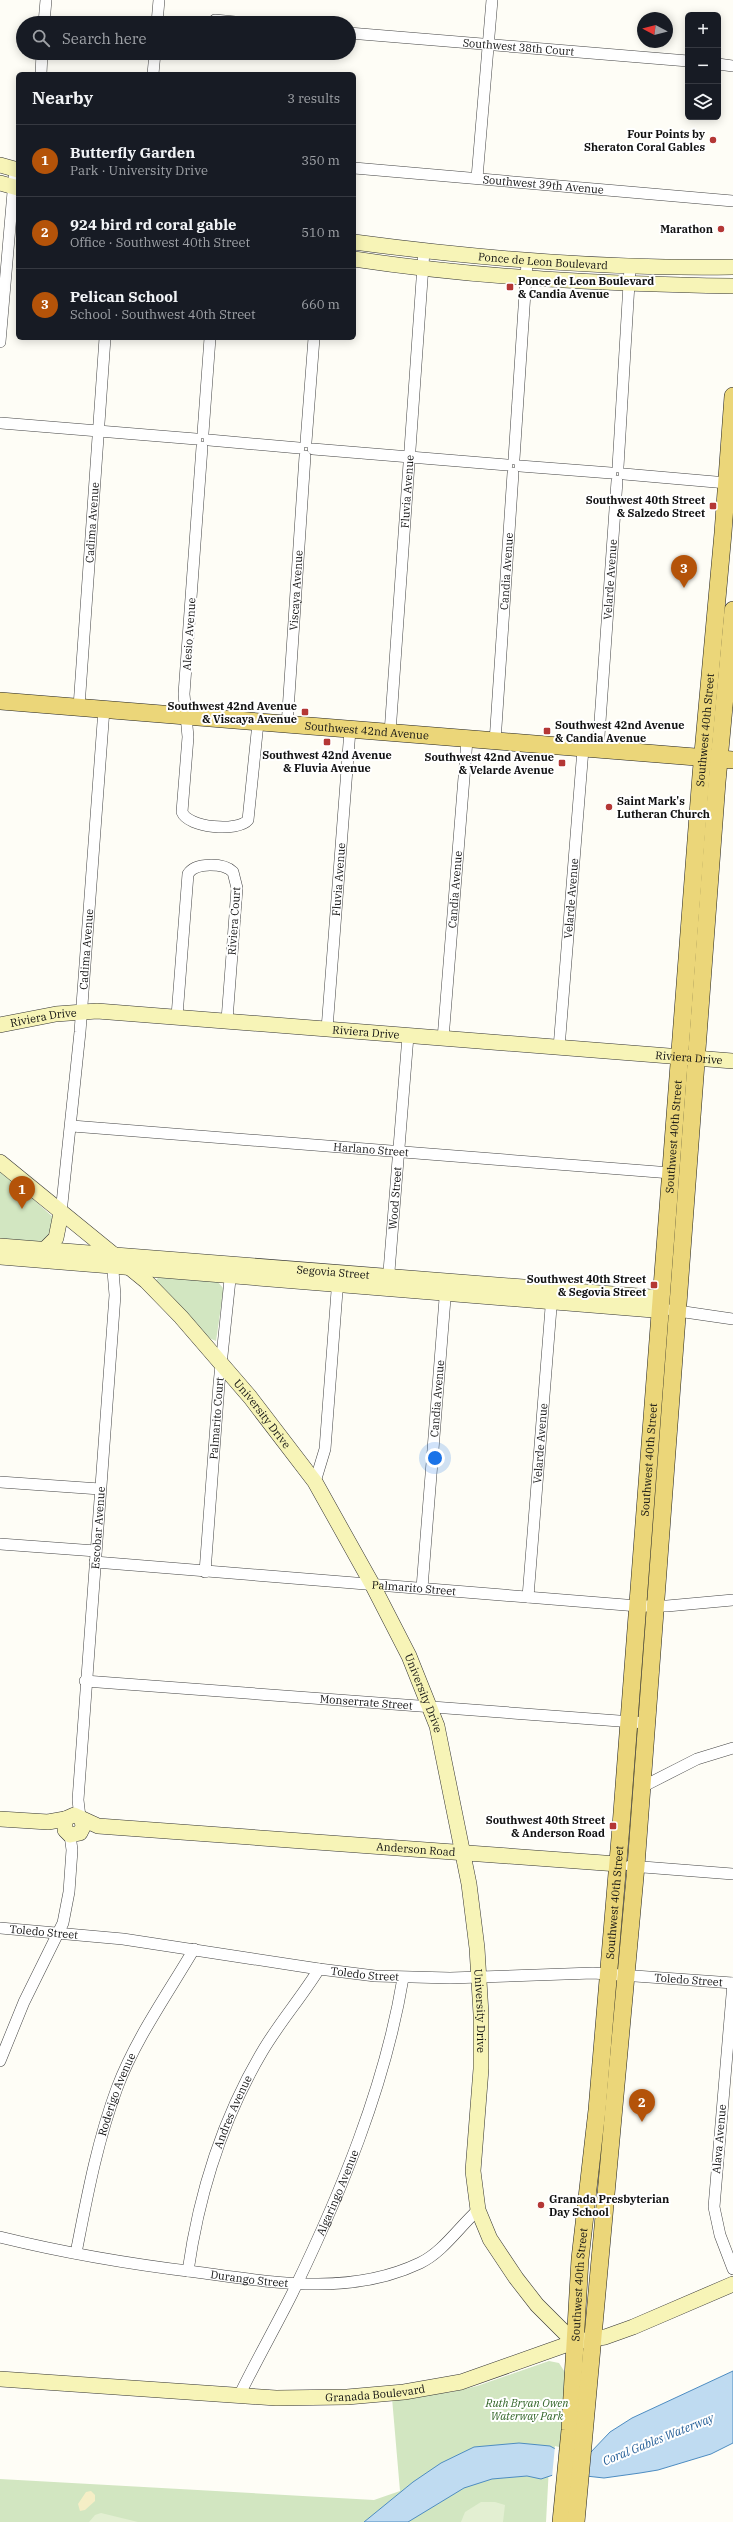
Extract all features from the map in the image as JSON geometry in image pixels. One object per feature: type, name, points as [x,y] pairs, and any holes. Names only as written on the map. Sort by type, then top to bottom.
[{"type":"main road","name":"Southwest 40th Street","points":[[561,2522],[572,2481],[575,2446],[594,2339],[636,1866],[678,1312],[702,758],[728,530],[727,483],[733,396]]},
{"type":"main road","name":"Southwest 40th Street","points":[[575,2446],[574,2342],[580,2259],[596,2110],[618,1864],[671,1173],[688,1058],[726,760],[733,610]]},
{"type":"main road","name":"Southwest 42nd Avenue","points":[[0,701],[186,716],[286,726],[726,760]]},
{"type":"main road","name":"Southwest 40th Street","points":[[572,2481],[576,2522]]},
{"type":"street","points":[[45,16],[46,0]]},
{"type":"street","points":[[158,16],[159,0]]},
{"type":"street","points":[[477,178],[492,0]]},
{"type":"street","name":"Southwest 38th Court","points":[[356,34],[685,61]]},
{"type":"street","points":[[41,72],[42,60]]},
{"type":"street","points":[[154,72],[155,60]]},
{"type":"street","points":[[721,64],[733,66]]},
{"type":"street","points":[[0,342],[11,168]]},
{"type":"street","name":"Southwest 39th Avenue","points":[[356,168],[733,201]]},
{"type":"street","name":"Ponce de Leon Boulevard","points":[[356,242],[527,262],[630,267],[733,268]]},
{"type":"street","name":"Fluvia Avenue","points":[[390,733],[424,251]]},
{"type":"street","name":"Ponce de Leon Boulevard","points":[[356,259],[422,269],[527,279],[629,284],[733,286]]},
{"type":"street","name":"Candia Avenue","points":[[495,742],[527,262]]},
{"type":"street","name":"Velarde Avenue","points":[[559,1048],[617,474],[630,267]]},
{"type":"street","name":"Cadima Avenue","points":[[79,707],[105,340]]},
{"type":"street","name":"Alesio Avenue","points":[[210,340],[184,694],[188,736],[182,812],[187,820],[220,826],[237,826],[246,822],[250,813],[258,723]]},
{"type":"street","name":"Viscaya Avenue","points":[[286,726],[314,340]]},
{"type":"street","points":[[0,422],[727,483]]},
{"type":"street","points":[[0,701],[0,707]]},
{"type":"street","name":"Cadima Avenue","points":[[61,1213],[72,1126],[82,1012],[104,709]]},
{"type":"street","name":"Fluvia Avenue","points":[[327,1029],[350,730]]},
{"type":"street","name":"Candia Avenue","points":[[443,1039],[467,740]]},
{"type":"street","name":"Riviera Court","points":[[177,1016],[187,878],[195,866],[214,866],[231,869],[237,881],[228,1020]]},
{"type":"street","name":"Riviera Drive","points":[[0,1025],[41,1016],[82,1012],[177,1016],[443,1039],[733,1061]]},
{"type":"street","name":"Wood Street","points":[[388,1283],[408,1036]]},
{"type":"street","name":"Harlano Street","points":[[72,1126],[671,1173]]},
{"type":"street","name":"University Drive","points":[[0,1162],[61,1213],[112,1261],[129,1268],[167,1302],[259,1408],[315,1482],[372,1584],[409,1656],[431,1707],[448,1771],[464,1853],[479,1977],[481,2069],[473,2171],[478,2210],[490,2239],[506,2265],[537,2305],[574,2342]]},
{"type":"street","points":[[44,1250],[56,1238],[61,1213]]},
{"type":"street","name":"Segovia Street","points":[[0,1246],[44,1250],[112,1261]]},
{"type":"street","name":"Segovia Street","points":[[0,1258],[112,1261],[552,1296],[654,1298],[661,1307],[678,1312],[733,1319]]},
{"type":"street","name":"Escobar Avenue","points":[[0,2061],[30,1988],[60,1932],[68,1902],[74,1825],[78,1801],[85,1681],[115,1295],[112,1261]]},
{"type":"street","name":"Segovia Street","points":[[129,1268],[231,1271]]},
{"type":"street","name":"Palmarito Court","points":[[205,1572],[221,1364],[231,1271]]},
{"type":"street","points":[[315,1482],[325,1449],[338,1279]]},
{"type":"street","name":"Candia Avenue","points":[[422,1588],[446,1287]]},
{"type":"street","name":"Velarde Avenue","points":[[528,1597],[552,1296]]},
{"type":"street","points":[[0,1482],[100,1489]]},
{"type":"street","name":"Palmarito Street","points":[[0,1544],[205,1572],[638,1606],[656,1607],[733,1600]]},
{"type":"street","name":"Monserrate Street","points":[[85,1681],[646,1723]]},
{"type":"street","points":[[642,1787],[697,1759],[733,1748]]},
{"type":"street","points":[[0,1819],[74,1825]]},
{"type":"street","name":"Anderson Road","points":[[74,1825],[618,1864],[733,1874]]},
{"type":"street","name":"Toledo Street","points":[[0,1928],[60,1932],[194,1949],[319,1970],[403,1978],[626,1974],[733,1983]]},
{"type":"street","name":"Roderigo Avenue","points":[[76,2254],[91,2173],[117,2088],[148,2023],[194,1949]]},
{"type":"street","name":"Andres Avenue","points":[[188,2271],[201,2199],[220,2139],[263,2050],[319,1970]]},
{"type":"street","name":"Algaringo Avenue","points":[[239,2396],[297,2284],[326,2220],[364,2122],[390,2038],[403,1978]]},
{"type":"street","name":"Alava Avenue","points":[[733,1983],[714,2207],[716,2220],[733,2269]]},
{"type":"street","name":"Durango Street","points":[[0,2237],[129,2264],[297,2284],[326,2284],[379,2277],[412,2266],[439,2250],[478,2210]]},
{"type":"street","name":"Granada Boulevard","points":[[0,2379],[239,2396],[341,2398],[428,2389],[472,2379],[574,2342],[594,2339],[648,2323],[733,2284]]},
{"type":"green space","points":[[0,1169],[55,1219],[45,1243],[0,1242]]},
{"type":"green space","points":[[159,1277],[217,1281],[223,1288],[223,1293],[216,1341],[209,1338],[155,1281]]},
{"type":"green space","name":"Ruth Bryan Owen Waterway Park","points":[[549,2361],[559,2363],[566,2374],[563,2452],[550,2448],[546,2522],[0,2522],[0,2479],[374,2500],[400,2491],[392,2398],[452,2392],[477,2386]]},
{"type":"green space","points":[[481,2502],[495,2502],[505,2505],[503,2522],[461,2522],[465,2512]]},
{"type":"green space","points":[[101,2513],[138,2522],[89,2522],[95,2515]]},
{"type":"sand","points":[[91,2491],[95,2495],[95,2501],[85,2510],[80,2511],[78,2504],[86,2492]]},
{"type":"water","name":"Coral Gables Waterway","points":[[733,2371],[733,2443],[711,2454],[658,2470],[604,2478],[559,2473],[541,2479],[527,2476],[492,2479],[464,2488],[408,2522],[364,2522],[413,2482],[441,2463],[474,2447],[519,2443],[550,2446],[561,2452],[590,2453],[610,2432],[632,2418]]},
{"type":"pier","points":[[555,2446],[559,2447],[557,2476],[552,2477]]},
{"type":"place","name":"Four Points by Sheraton Coral Gables","points":[[713,140]]},
{"type":"place","name":"Marathon","points":[[721,229]]},
{"type":"place","name":"Ponce de Leon Boulevard & Candia Avenue","points":[[510,287]]},
{"type":"place","name":"Southwest 40th Street & Salzedo Street","points":[[713,506]]},
{"type":"place","name":"Pelican School","points":[[684,588]]},
{"type":"place","name":"Southwest 42nd Avenue & Viscaya Avenue","points":[[305,712]]},
{"type":"place","name":"Southwest 42nd Avenue & Candia Avenue","points":[[547,731]]},
{"type":"place","name":"Southwest 42nd Avenue & Fluvia Avenue","points":[[327,742]]},
{"type":"place","name":"Southwest 42nd Avenue & Velarde Avenue","points":[[562,763]]},
{"type":"place","name":"Saint Mark's Lutheran Church","points":[[609,807]]},
{"type":"place","name":"Butterfly Garden","points":[[22,1209]]},
{"type":"place","name":"Southwest 40th Street & Segovia Street","points":[[654,1285]]},
{"type":"place","name":"Southwest 40th Street & Anderson Road","points":[[613,1826]]},
{"type":"place","name":"924 bird rd coral gable","points":[[642,2122]]},
{"type":"place","name":"Granada Presbyterian Day School","points":[[541,2205]]}]
